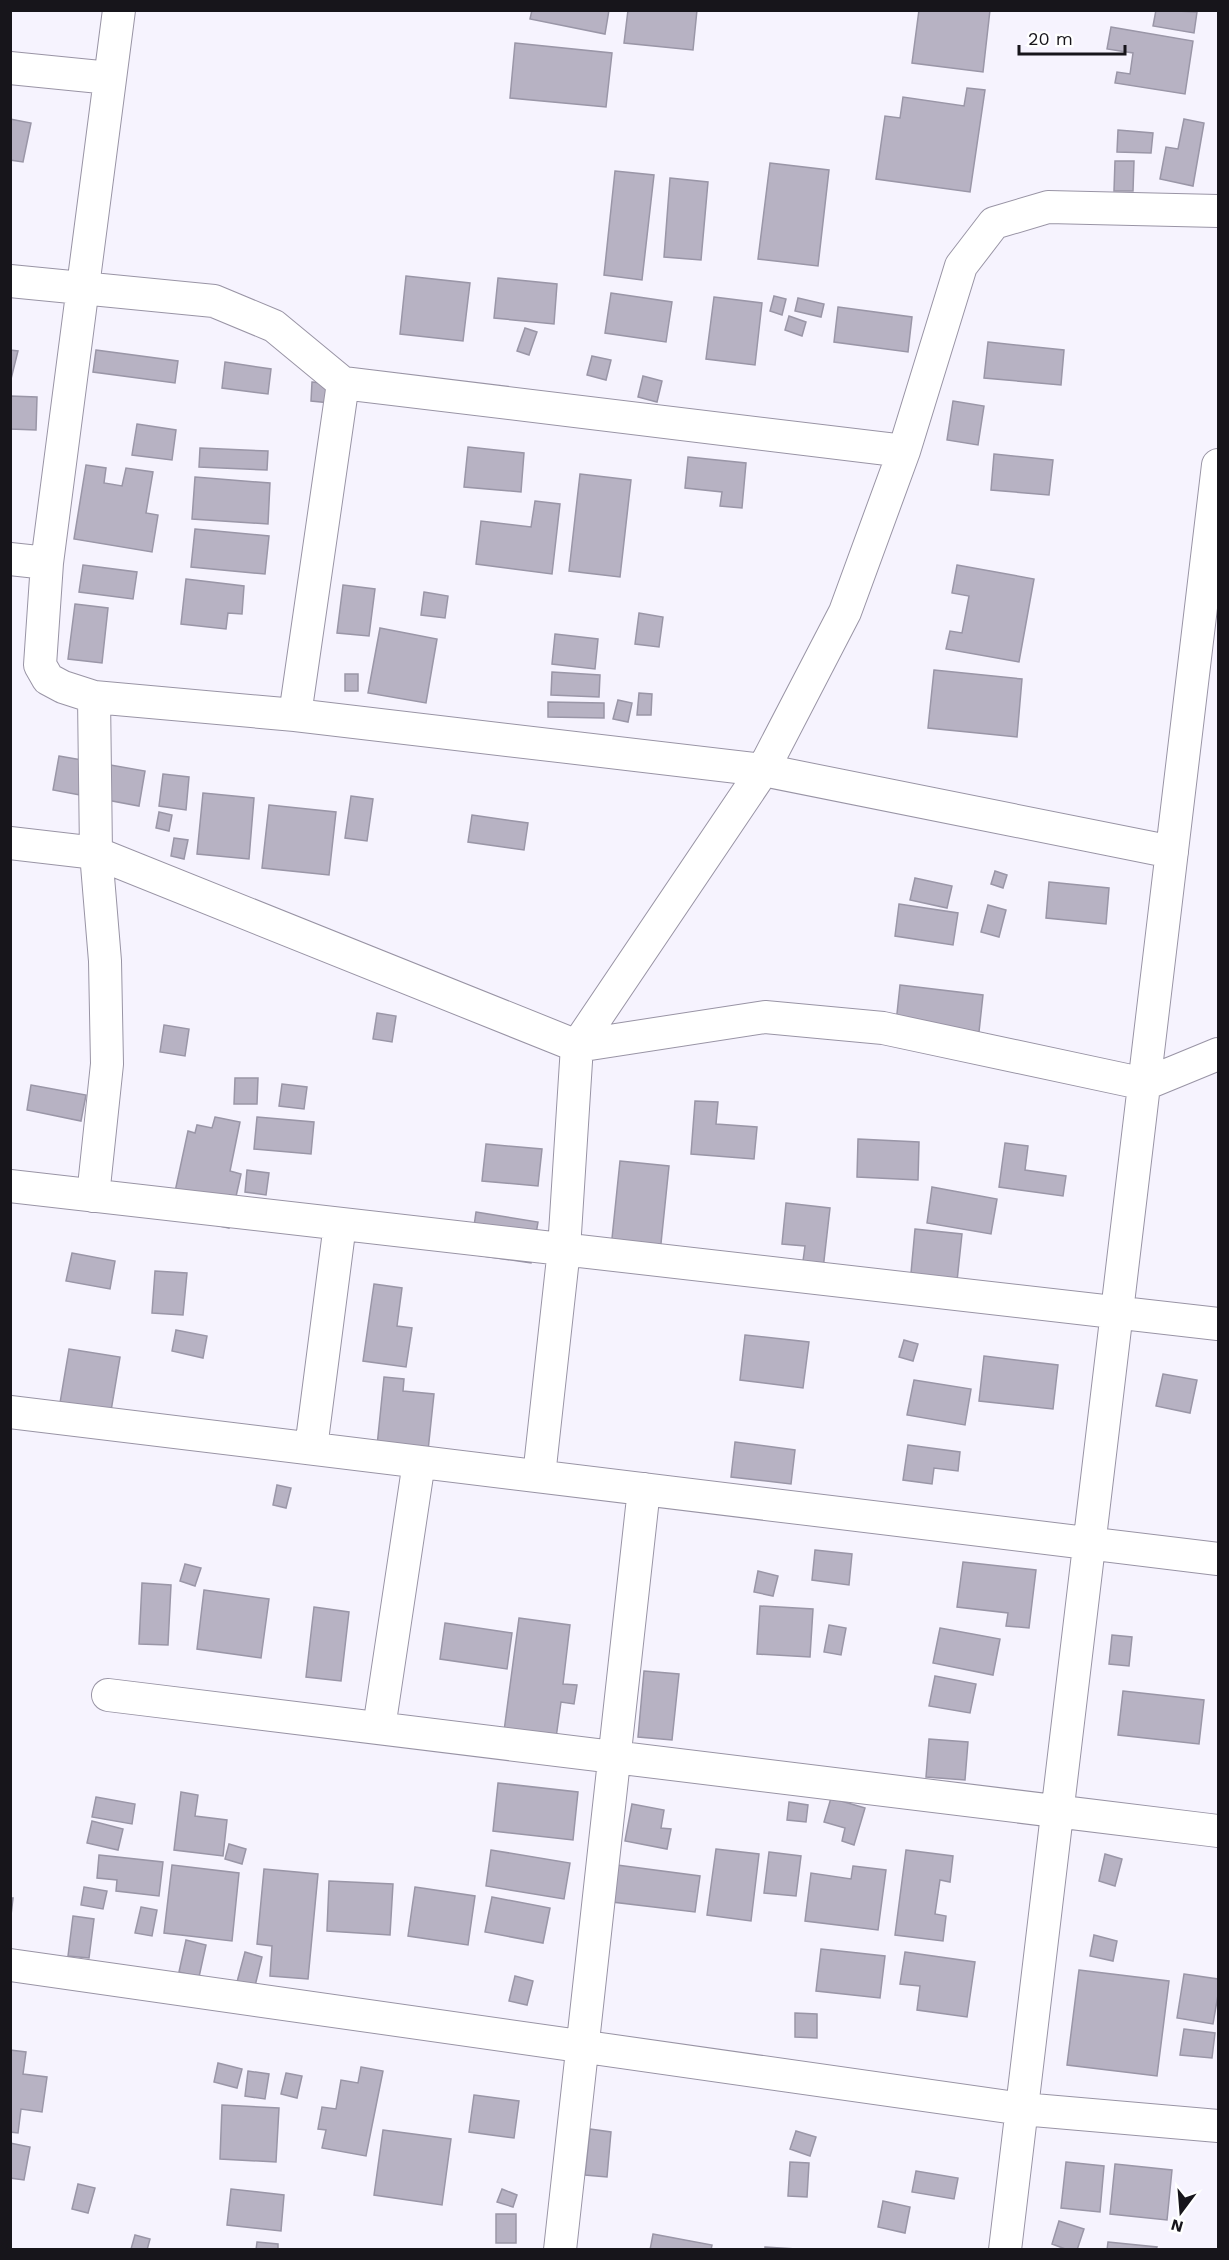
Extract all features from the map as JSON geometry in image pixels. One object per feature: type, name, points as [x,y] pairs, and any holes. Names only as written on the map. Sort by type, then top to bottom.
[{"type":"street","points":[[119,10],[46,563],[40,665],[48,679],[63,687],[94,697],[295,715],[763,770],[1172,852]]},
{"type":"street","points":[[10,68],[110,78]]},
{"type":"street","points":[[538,1476],[564,1249],[577,1046],[763,770],[845,612],[904,451],[961,266],[994,223],[1048,207],[1218,211]]},
{"type":"street","points":[[10,281],[214,301],[274,326],[343,383],[904,451]]},
{"type":"street","points":[[295,715],[343,383]]},
{"type":"street","points":[[1005,2250],[1172,852],[1215,521],[1218,465]]},
{"type":"street","points":[[10,559],[46,563]]},
{"type":"street","points":[[93,1196],[106,1064],[105,961],[96,853],[94,697]]},
{"type":"street","points":[[10,843],[96,853],[577,1046],[765,1017],[883,1028],[1145,1084],[1218,1054]]},
{"type":"street","points":[[10,1186],[1218,1324]]},
{"type":"street","points":[[311,1448],[340,1224]]},
{"type":"street","points":[[10,1412],[1218,1559]]},
{"type":"street","points":[[379,1728],[419,1462]]},
{"type":"street","points":[[560,2250],[644,1489]]},
{"type":"street","points":[[108,1695],[1218,1831]]},
{"type":"street","points":[[10,1965],[1022,2109],[1218,2126]]},
{"type":"building","points":[[532,10],[609,10],[605,34],[530,19]]},
{"type":"building","points":[[628,10],[697,10],[693,50],[624,43]]},
{"type":"building","points":[[919,10],[990,10],[983,72],[912,63]]},
{"type":"building","points":[[1156,10],[1197,12],[1194,33],[1153,26]]},
{"type":"building","points":[[1111,27],[1193,41],[1185,94],[1115,83],[1117,72],[1130,74],[1133,53],[1107,49]]},
{"type":"building","points":[[515,43],[612,53],[606,107],[510,98]]},
{"type":"building","points":[[967,88],[985,90],[970,192],[876,179],[885,116],[900,118],[903,97],[964,106]]},
{"type":"building","points":[[10,119],[31,123],[23,162],[10,160]]},
{"type":"building","points":[[1184,119],[1204,123],[1193,186],[1160,179],[1166,147],[1178,149]]},
{"type":"building","points":[[1118,130],[1153,133],[1151,153],[1117,152]]},
{"type":"building","points":[[1115,161],[1134,161],[1133,191],[1114,191]]},
{"type":"building","points":[[770,163],[829,170],[818,266],[758,259]]},
{"type":"building","points":[[615,171],[654,175],[642,280],[604,275]]},
{"type":"building","points":[[670,178],[708,182],[701,260],[664,257]]},
{"type":"building","points":[[406,276],[470,283],[463,341],[400,334]]},
{"type":"building","points":[[498,278],[557,284],[554,324],[494,318]]},
{"type":"building","points":[[611,293],[672,302],[666,342],[605,333]]},
{"type":"building","points":[[774,296],[786,299],[782,315],[770,311]]},
{"type":"building","points":[[714,297],[762,303],[755,365],[706,359]]},
{"type":"building","points":[[798,298],[824,304],[821,317],[795,311]]},
{"type":"building","points":[[838,307],[912,317],[908,352],[834,342]]},
{"type":"building","points":[[789,316],[806,322],[802,336],[785,330]]},
{"type":"building","points":[[525,328],[537,332],[529,355],[517,351]]},
{"type":"building","points":[[988,342],[1064,350],[1061,385],[984,378]]},
{"type":"building","points":[[10,350],[18,351],[10,383]]},
{"type":"building","points":[[96,350],[178,361],[175,383],[93,372]]},
{"type":"building","points":[[592,356],[611,360],[606,380],[587,375]]},
{"type":"building","points":[[225,362],[271,369],[268,394],[222,388]]},
{"type":"building","points":[[643,376],[662,381],[657,402],[638,397]]},
{"type":"building","points":[[312,382],[332,384],[330,403],[311,401]]},
{"type":"building","points":[[10,396],[37,397],[36,430],[10,429]]},
{"type":"building","points":[[953,401],[984,406],[978,445],[947,440]]},
{"type":"building","points":[[137,424],[176,430],[172,460],[132,455]]},
{"type":"building","points":[[468,447],[524,453],[521,492],[464,487]]},
{"type":"building","points":[[200,448],[268,451],[267,470],[199,467]]},
{"type":"building","points":[[994,454],[1053,460],[1049,495],[991,490]]},
{"type":"building","points":[[688,457],[746,463],[742,508],[720,506],[722,492],[685,488]]},
{"type":"building","points":[[86,465],[106,468],[104,483],[122,486],[126,468],[153,472],[146,513],[158,515],[152,552],[74,539]]},
{"type":"building","points":[[580,474],[631,480],[620,577],[569,571]]},
{"type":"building","points":[[195,477],[270,483],[268,524],[192,519]]},
{"type":"building","points":[[535,501],[560,504],[552,574],[476,564],[481,521],[531,527]]},
{"type":"building","points":[[195,529],[269,536],[265,574],[191,567]]},
{"type":"building","points":[[83,565],[137,572],[133,599],[79,592]]},
{"type":"building","points":[[957,565],[1034,579],[1019,662],[946,649],[950,631],[962,633],[969,596],[952,593]]},
{"type":"building","points":[[186,579],[244,586],[242,614],[228,613],[226,629],[181,624]]},
{"type":"building","points":[[343,585],[375,589],[369,636],[337,633]]},
{"type":"building","points":[[424,592],[448,596],[445,618],[421,615]]},
{"type":"building","points":[[75,604],[108,608],[102,663],[68,659]]},
{"type":"building","points":[[639,613],[663,617],[659,647],[635,644]]},
{"type":"building","points":[[380,628],[437,639],[426,703],[368,693]]},
{"type":"building","points":[[555,634],[598,639],[595,669],[552,664]]},
{"type":"building","points":[[934,670],[1022,679],[1017,737],[928,728]]},
{"type":"building","points":[[552,672],[600,675],[599,697],[551,695]]},
{"type":"building","points":[[345,674],[358,674],[358,691],[345,691]]},
{"type":"building","points":[[639,693],[652,694],[651,715],[637,715]]},
{"type":"building","points":[[618,700],[632,703],[628,722],[613,719]]},
{"type":"building","points":[[548,702],[604,703],[604,718],[548,717]]},
{"type":"building","points":[[59,756],[145,771],[139,806],[53,790]]},
{"type":"building","points":[[163,774],[189,777],[186,810],[159,806]]},
{"type":"building","points":[[203,793],[254,798],[249,859],[197,854]]},
{"type":"building","points":[[351,796],[373,799],[367,841],[345,838]]},
{"type":"building","points":[[269,805],[336,812],[329,875],[262,868]]},
{"type":"building","points":[[159,812],[172,815],[169,831],[156,828]]},
{"type":"building","points":[[472,815],[528,823],[524,850],[468,842]]},
{"type":"building","points":[[174,838],[188,840],[184,859],[171,856]]},
{"type":"building","points":[[995,871],[1007,875],[1003,888],[991,884]]},
{"type":"building","points":[[915,878],[952,886],[947,908],[910,900]]},
{"type":"building","points":[[1049,882],[1109,888],[1106,924],[1046,918]]},
{"type":"building","points":[[899,904],[958,913],[953,945],[895,936]]},
{"type":"building","points":[[988,905],[1006,910],[999,937],[981,932]]},
{"type":"building","points":[[900,985],[983,995],[979,1032],[896,1023]]},
{"type":"building","points":[[377,1013],[396,1016],[392,1042],[373,1039]]},
{"type":"building","points":[[164,1025],[189,1029],[185,1056],[160,1052]]},
{"type":"building","points":[[235,1078],[258,1078],[257,1104],[234,1104]]},
{"type":"building","points":[[282,1084],[307,1087],[304,1109],[279,1106]]},
{"type":"building","points":[[31,1085],[86,1095],[81,1121],[27,1110]]},
{"type":"building","points":[[695,1101],[718,1102],[716,1124],[757,1127],[754,1159],[691,1154]]},
{"type":"building","points":[[215,1117],[240,1122],[230,1171],[241,1174],[229,1228],[170,1215],[188,1131],[195,1133],[197,1125],[212,1128]]},
{"type":"building","points":[[257,1117],[314,1122],[311,1154],[254,1149]]},
{"type":"building","points":[[858,1139],[919,1142],[918,1180],[857,1177]]},
{"type":"building","points":[[1005,1143],[1028,1146],[1025,1170],[1066,1176],[1063,1196],[999,1187]]},
{"type":"building","points":[[486,1144],[542,1149],[538,1186],[482,1181]]},
{"type":"building","points":[[620,1161],[669,1166],[660,1253],[611,1248]]},
{"type":"building","points":[[247,1170],[269,1173],[266,1195],[245,1192]]},
{"type":"building","points":[[932,1187],[997,1199],[991,1234],[927,1223]]},
{"type":"building","points":[[786,1203],[830,1208],[822,1278],[801,1276],[805,1246],[782,1244]]},
{"type":"building","points":[[476,1212],[538,1222],[531,1263],[470,1254]]},
{"type":"building","points":[[915,1229],[962,1234],[955,1300],[909,1295]]},
{"type":"building","points":[[72,1253],[115,1261],[110,1289],[66,1281]]},
{"type":"building","points":[[155,1271],[187,1273],[183,1315],[152,1313]]},
{"type":"building","points":[[374,1284],[402,1288],[397,1326],[412,1328],[406,1367],[363,1361]]},
{"type":"building","points":[[176,1330],[207,1336],[203,1358],[172,1351]]},
{"type":"building","points":[[745,1335],[809,1342],[803,1388],[740,1380]]},
{"type":"building","points":[[904,1340],[918,1344],[913,1361],[899,1357]]},
{"type":"building","points":[[69,1349],[120,1357],[111,1411],[60,1403]]},
{"type":"building","points":[[984,1356],[1058,1365],[1053,1409],[979,1401]]},
{"type":"building","points":[[1163,1374],[1197,1380],[1190,1413],[1156,1406]]},
{"type":"building","points":[[384,1377],[404,1379],[403,1391],[434,1394],[428,1451],[377,1446]]},
{"type":"building","points":[[914,1380],[971,1389],[965,1425],[907,1415]]},
{"type":"building","points":[[735,1442],[795,1450],[791,1484],[731,1477]]},
{"type":"building","points":[[908,1445],[960,1452],[958,1471],[934,1468],[932,1484],[903,1480]]},
{"type":"building","points":[[277,1485],[291,1488],[286,1508],[273,1505]]},
{"type":"building","points":[[815,1550],[852,1554],[849,1585],[812,1580]]},
{"type":"building","points":[[963,1562],[1036,1570],[1029,1628],[1006,1626],[1008,1613],[957,1607]]},
{"type":"building","points":[[185,1564],[201,1568],[195,1586],[180,1581]]},
{"type":"building","points":[[758,1571],[778,1576],[773,1596],[754,1592]]},
{"type":"building","points":[[142,1583],[171,1585],[168,1645],[139,1644]]},
{"type":"building","points":[[204,1590],[269,1599],[261,1658],[197,1649]]},
{"type":"building","points":[[760,1606],[813,1609],[810,1657],[757,1654]]},
{"type":"building","points":[[314,1607],[349,1612],[341,1681],[306,1677]]},
{"type":"building","points":[[519,1618],[570,1625],[563,1684],[577,1685],[574,1704],[561,1702],[556,1738],[504,1731]]},
{"type":"building","points":[[445,1623],[512,1633],[507,1669],[440,1659]]},
{"type":"building","points":[[829,1625],[846,1628],[841,1655],[824,1652]]},
{"type":"building","points":[[940,1628],[1000,1639],[993,1675],[933,1663]]},
{"type":"building","points":[[1112,1635],[1132,1637],[1129,1666],[1109,1664]]},
{"type":"building","points":[[644,1671],[679,1674],[672,1740],[638,1737]]},
{"type":"building","points":[[935,1676],[976,1684],[970,1713],[929,1706]]},
{"type":"building","points":[[1123,1691],[1204,1700],[1199,1744],[1118,1735]]},
{"type":"building","points":[[929,1739],[968,1742],[965,1780],[926,1777]]},
{"type":"building","points":[[498,1783],[578,1792],[573,1840],[493,1831]]},
{"type":"building","points":[[181,1792],[198,1795],[195,1816],[227,1820],[223,1856],[174,1850]]},
{"type":"building","points":[[96,1797],[135,1804],[132,1824],[92,1817]]},
{"type":"building","points":[[831,1798],[865,1808],[854,1845],[842,1841],[845,1828],[824,1822]]},
{"type":"building","points":[[789,1802],[808,1805],[806,1822],[787,1820]]},
{"type":"building","points":[[632,1804],[664,1810],[661,1828],[671,1829],[667,1849],[625,1841]]},
{"type":"building","points":[[92,1821],[123,1829],[118,1850],[87,1843]]},
{"type":"building","points":[[229,1844],[246,1849],[242,1864],[225,1859]]},
{"type":"building","points":[[716,1849],[759,1854],[751,1921],[707,1915]]},
{"type":"building","points":[[491,1850],[570,1863],[564,1899],[486,1886]]},
{"type":"building","points":[[906,1850],[953,1856],[950,1882],[940,1880],[935,1914],[946,1916],[943,1941],[895,1935]]},
{"type":"building","points":[[769,1852],[801,1856],[796,1896],[764,1893]]},
{"type":"building","points":[[1105,1854],[1122,1859],[1115,1886],[1099,1881]]},
{"type":"building","points":[[99,1855],[163,1862],[159,1896],[116,1891],[117,1880],[97,1878]]},
{"type":"building","points":[[172,1865],[239,1873],[232,1941],[164,1933]]},
{"type":"building","points":[[617,1865],[700,1876],[695,1912],[612,1902]]},
{"type":"building","points":[[853,1866],[886,1870],[878,1930],[805,1921],[811,1873],[851,1879]]},
{"type":"building","points":[[264,1869],[318,1874],[308,1979],[270,1976],[272,1946],[257,1944]]},
{"type":"building","points":[[329,1881],[393,1884],[390,1935],[327,1931]]},
{"type":"building","points":[[84,1887],[107,1891],[103,1909],[81,1905]]},
{"type":"building","points":[[415,1887],[475,1896],[468,1945],[408,1936]]},
{"type":"building","points":[[492,1897],[550,1908],[543,1943],[485,1932]]},
{"type":"building","points":[[10,1898],[13,1898],[10,1924]]},
{"type":"building","points":[[141,1907],[157,1910],[152,1936],[135,1933]]},
{"type":"building","points":[[73,1916],[94,1919],[89,1958],[68,1956]]},
{"type":"building","points":[[1094,1935],[1117,1941],[1113,1961],[1090,1956]]},
{"type":"building","points":[[186,1940],[206,1945],[199,1977],[179,1972]]},
{"type":"building","points":[[821,1949],[885,1956],[880,1998],[816,1991]]},
{"type":"building","points":[[245,1952],[262,1957],[255,1986],[237,1982]]},
{"type":"building","points":[[905,1952],[975,1962],[967,2017],[917,2010],[920,1986],[900,1984]]},
{"type":"building","points":[[1079,1970],[1169,1981],[1157,2076],[1067,2065]]},
{"type":"building","points":[[1184,1974],[1218,1979],[1213,2024],[1177,2018]]},
{"type":"building","points":[[515,1976],[533,1981],[527,2005],[509,2001]]},
{"type":"building","points":[[795,2013],[817,2014],[817,2038],[795,2037]]},
{"type":"building","points":[[1184,2029],[1215,2033],[1212,2058],[1180,2055]]},
{"type":"building","points":[[10,2050],[26,2052],[23,2074],[47,2077],[42,2112],[21,2109],[18,2133],[10,2132]]},
{"type":"building","points":[[218,2063],[242,2069],[237,2088],[214,2082]]},
{"type":"building","points":[[361,2067],[383,2071],[366,2156],[322,2148],[326,2130],[318,2129],[322,2107],[336,2109],[341,2080],[358,2083]]},
{"type":"building","points":[[248,2071],[269,2074],[265,2099],[245,2096]]},
{"type":"building","points":[[286,2073],[302,2076],[297,2098],[281,2094]]},
{"type":"building","points":[[474,2095],[519,2101],[514,2138],[469,2132]]},
{"type":"building","points":[[222,2105],[279,2108],[276,2162],[220,2159]]},
{"type":"building","points":[[590,2129],[611,2132],[607,2177],[585,2175]]},
{"type":"building","points":[[383,2130],[451,2139],[442,2205],[374,2195]]},
{"type":"building","points":[[796,2131],[816,2137],[810,2156],[790,2149]]},
{"type":"building","points":[[10,2143],[30,2147],[24,2180],[10,2178]]},
{"type":"building","points":[[790,2162],[809,2163],[807,2197],[788,2196]]},
{"type":"building","points":[[1066,2162],[1104,2166],[1100,2212],[1061,2208]]},
{"type":"building","points":[[1115,2164],[1172,2170],[1167,2220],[1110,2214]]},
{"type":"building","points":[[916,2171],[958,2178],[954,2199],[912,2192]]},
{"type":"building","points":[[78,2184],[95,2188],[88,2213],[72,2209]]},
{"type":"building","points":[[231,2189],[284,2195],[281,2231],[227,2225]]},
{"type":"building","points":[[502,2189],[517,2195],[513,2207],[497,2202]]},
{"type":"building","points":[[883,2201],[910,2207],[905,2233],[878,2227]]},
{"type":"building","points":[[496,2214],[516,2214],[516,2243],[496,2243]]},
{"type":"building","points":[[1059,2221],[1084,2229],[1077,2250],[1068,2250],[1052,2244]]},
{"type":"building","points":[[653,2234],[712,2245],[711,2250],[650,2250]]},
{"type":"building","points":[[135,2235],[150,2239],[147,2250],[131,2249]]},
{"type":"building","points":[[257,2242],[278,2244],[278,2250],[256,2250]]},
{"type":"building","points":[[1108,2242],[1157,2247],[1156,2250],[1107,2250]]},
{"type":"building","points":[[765,2247],[796,2249],[796,2250],[765,2250]]}]
